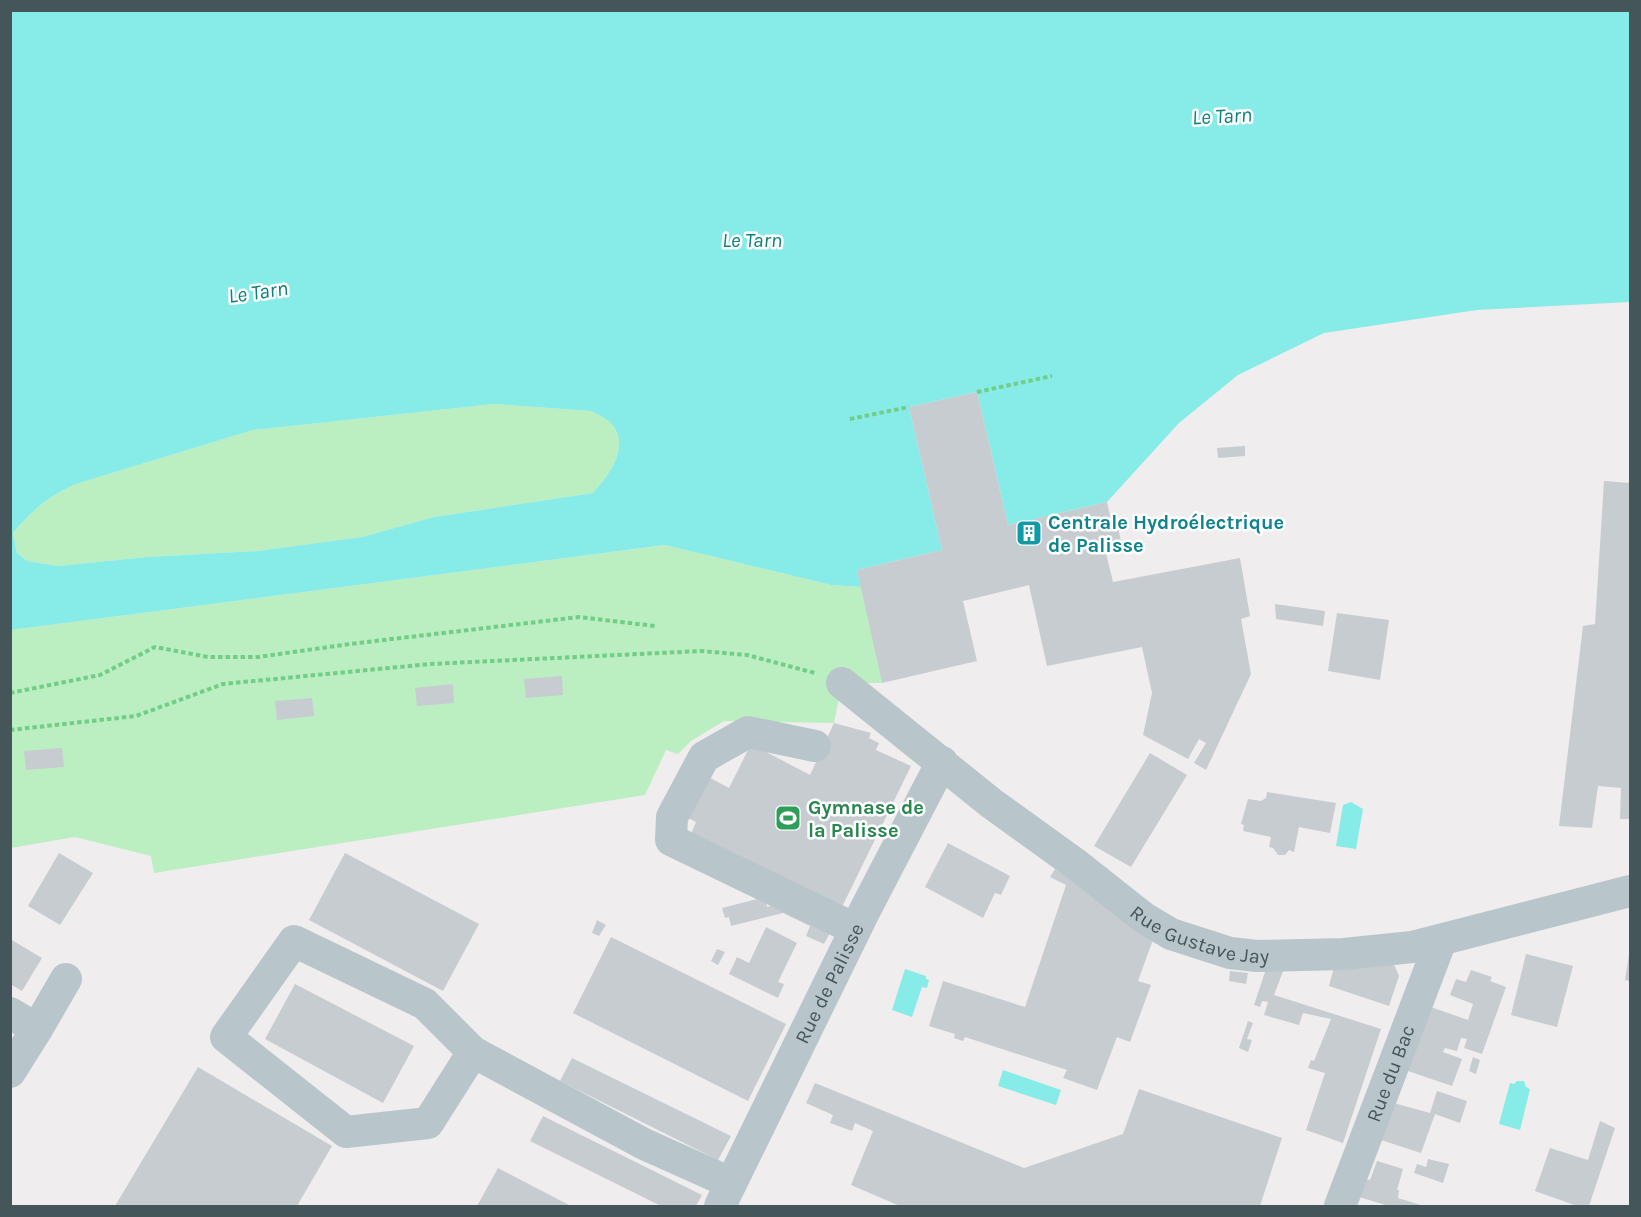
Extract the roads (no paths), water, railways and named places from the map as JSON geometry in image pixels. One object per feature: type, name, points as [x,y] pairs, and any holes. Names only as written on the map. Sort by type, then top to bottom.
[{"type":"street","name":"Rue Gustave Jay","points":[[842,683],[991,803],[1077,865],[1144,918],[1171,934],[1230,953],[1257,956],[1332,954],[1412,947],[1630,891]]},
{"type":"street","points":[[815,746],[748,732],[704,757],[672,817],[671,840],[855,929]]},
{"type":"street","name":"Rue de Palisse","points":[[725,1195],[855,929],[942,762]]},
{"type":"street","name":"Rue du Bac","points":[[1340,1206],[1441,940]]},
{"type":"street","points":[[473,1052],[428,1123],[346,1132],[226,1037],[294,941],[425,1004],[473,1052],[644,1144],[725,1195]]},
{"type":"street","points":[[10,1072],[24,1021],[66,979]]},
{"type":"water","name":"Le Tarn","points":[[10,11],[1630,11],[1630,302],[1477,310],[1324,333],[1238,375],[1179,423],[1107,502],[1008,525],[977,392],[909,407],[942,550],[857,570],[861,587],[831,585],[665,545],[11,630]],"holes":[[[494,404],[590,411],[605,418],[614,427],[619,448],[610,471],[593,493],[434,517],[362,537],[257,551],[147,557],[58,566],[27,561],[17,553],[13,533],[42,504],[67,488],[253,430]]]},
{"type":"water","points":[[1351,802],[1363,809],[1356,849],[1336,846],[1343,805]]},
{"type":"water","points":[[905,969],[926,976],[929,980],[927,988],[922,987],[912,1017],[892,1010]]},
{"type":"water","points":[[1003,1070],[1061,1090],[1056,1105],[998,1086]]},
{"type":"water","points":[[1517,1081],[1524,1081],[1526,1087],[1530,1089],[1520,1130],[1499,1124],[1510,1083],[1514,1084]]},
{"type":"place","name":"Centrale Hydroélectrique de Palisse","points":[[1029,533]]},
{"type":"place","name":"Gymnase de la Palisse","points":[[788,818]]}]
